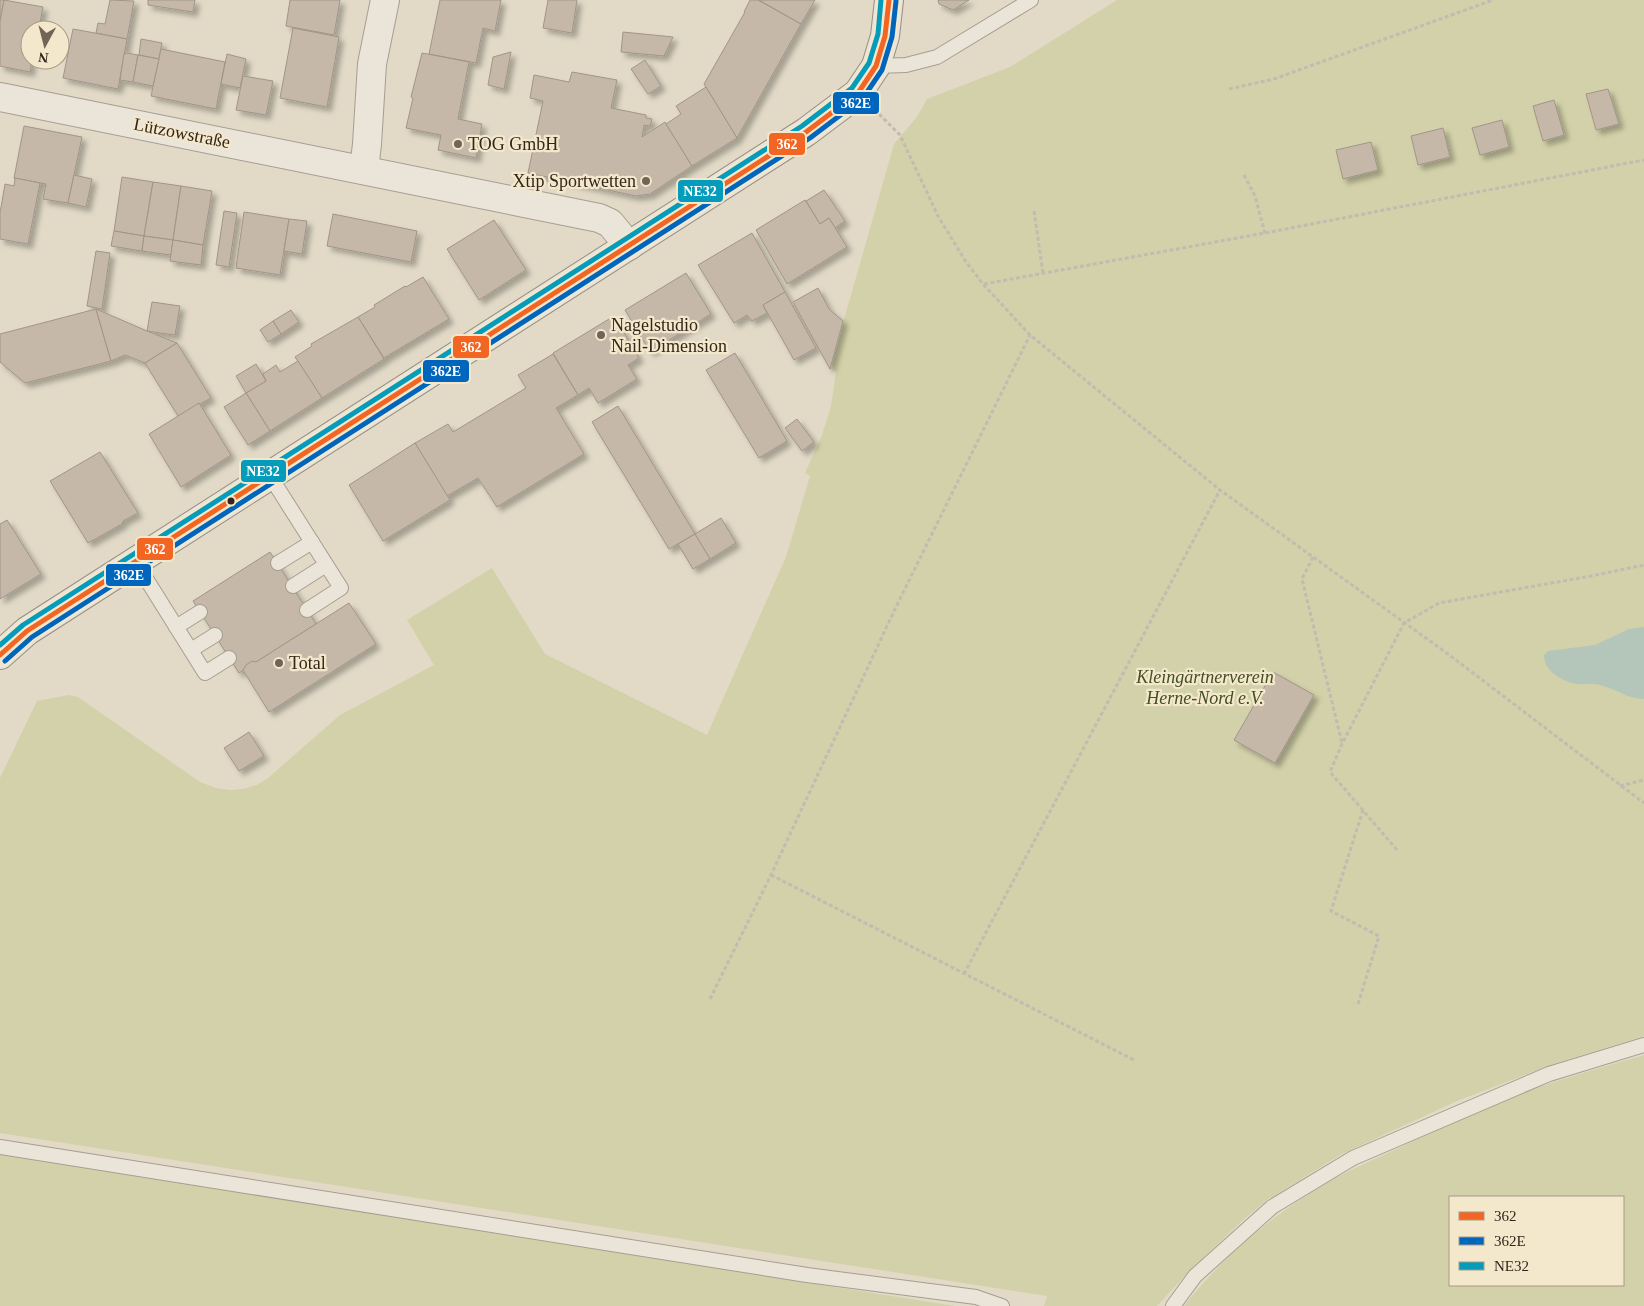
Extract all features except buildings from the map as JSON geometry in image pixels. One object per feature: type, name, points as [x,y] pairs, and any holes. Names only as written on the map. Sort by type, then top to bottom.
[{"type":"main road","points":[[364,170],[372,64],[385,0]]},
{"type":"main road","points":[[0,655],[27,631],[806,132],[858,93],[876,66],[885,36],[889,0]]},
{"type":"main road","name":"Lützowstraße","points":[[0,97],[599,218],[610,223],[629,246]]},
{"type":"lane","points":[[876,66],[906,65],[937,57],[1031,0]]},
{"type":"lane","points":[[270,476],[341,588],[307,610]]},
{"type":"lane","points":[[278,563],[312,542]]},
{"type":"lane","points":[[135,561],[206,673],[230,658]]},
{"type":"lane","points":[[293,586],[326,565]]},
{"type":"lane","points":[[176,627],[200,612]]},
{"type":"lane","points":[[191,650],[215,635]]},
{"type":"lane","points":[[1173,1306],[1195,1276],[1272,1207],[1353,1158],[1548,1074],[1644,1045]]},
{"type":"lane","points":[[0,1147],[807,1275],[976,1297],[1002,1306]]},
{"type":"path","points":[[1229,89],[1274,79],[1493,0]]},
{"type":"path","points":[[858,93],[900,135],[938,216],[966,262],[983,284],[1030,335],[1220,490],[1448,654],[1644,803]]},
{"type":"path","points":[[983,284],[1644,160]]},
{"type":"path","points":[[1244,175],[1255,196],[1265,232]]},
{"type":"path","points":[[1034,212],[1043,273]]},
{"type":"path","points":[[710,999],[895,608],[1030,335]]},
{"type":"path","points":[[964,974],[1220,490]]},
{"type":"path","points":[[1313,558],[1302,579],[1342,744]]},
{"type":"path","points":[[1397,850],[1330,772],[1342,744],[1404,623],[1439,603],[1644,565]]},
{"type":"path","points":[[1620,786],[1644,780]]},
{"type":"path","points":[[1358,1004],[1379,936],[1332,911],[1363,810]]},
{"type":"path","points":[[770,875],[1134,1060]]},
{"type":"green space","name":"Kleingärtnerverein Herne-Nord e.V.","points":[[1117,0],[1644,0],[1644,1036],[1556,1063],[1457,1101],[1340,1155],[1267,1200],[1192,1268],[1157,1306],[1044,1306],[1047,1296],[0,1133],[0,778],[37,701],[69,695],[78,697],[200,782],[216,788],[230,790],[257,785],[268,778],[340,715],[434,665],[407,620],[492,568],[545,654],[707,735],[786,557],[810,476],[805,473],[822,435],[831,406],[836,372],[830,369],[894,144],[917,117],[927,99],[1010,67]]},
{"type":"green space","points":[[1644,1055],[1644,1306],[1184,1306],[1234,1251],[1292,1205],[1334,1179],[1496,1102]]},
{"type":"green space","points":[[0,1153],[315,1205],[955,1306],[0,1306]]},
{"type":"shaded area","points":[[1644,627],[1644,699],[1633,698],[1599,685],[1576,684],[1567,681],[1553,673],[1545,660],[1544,655],[1548,651],[1595,645],[1629,629]]},
{"type":"transit line","name":"NE32","points":[[0,645],[23,625],[802,126],[852,88],[869,63],[878,34],[881,0]]},
{"type":"transit line","name":"362","points":[[0,655],[27,631],[806,132],[858,93],[876,66],[885,36],[889,0]]},
{"type":"transit line","name":"362E","points":[[5,661],[32,637],[810,138],[863,98],[882,70],[892,37],[896,1]]},
{"type":"place","name":"TOG GmbH","points":[[458,144]]},
{"type":"place","name":"Xtip Sportwetten","points":[[646,181]]},
{"type":"place","name":"Nagelstudio Nail-Dimension","points":[[601,335]]},
{"type":"place","name":"Total","points":[[279,663]]}]
